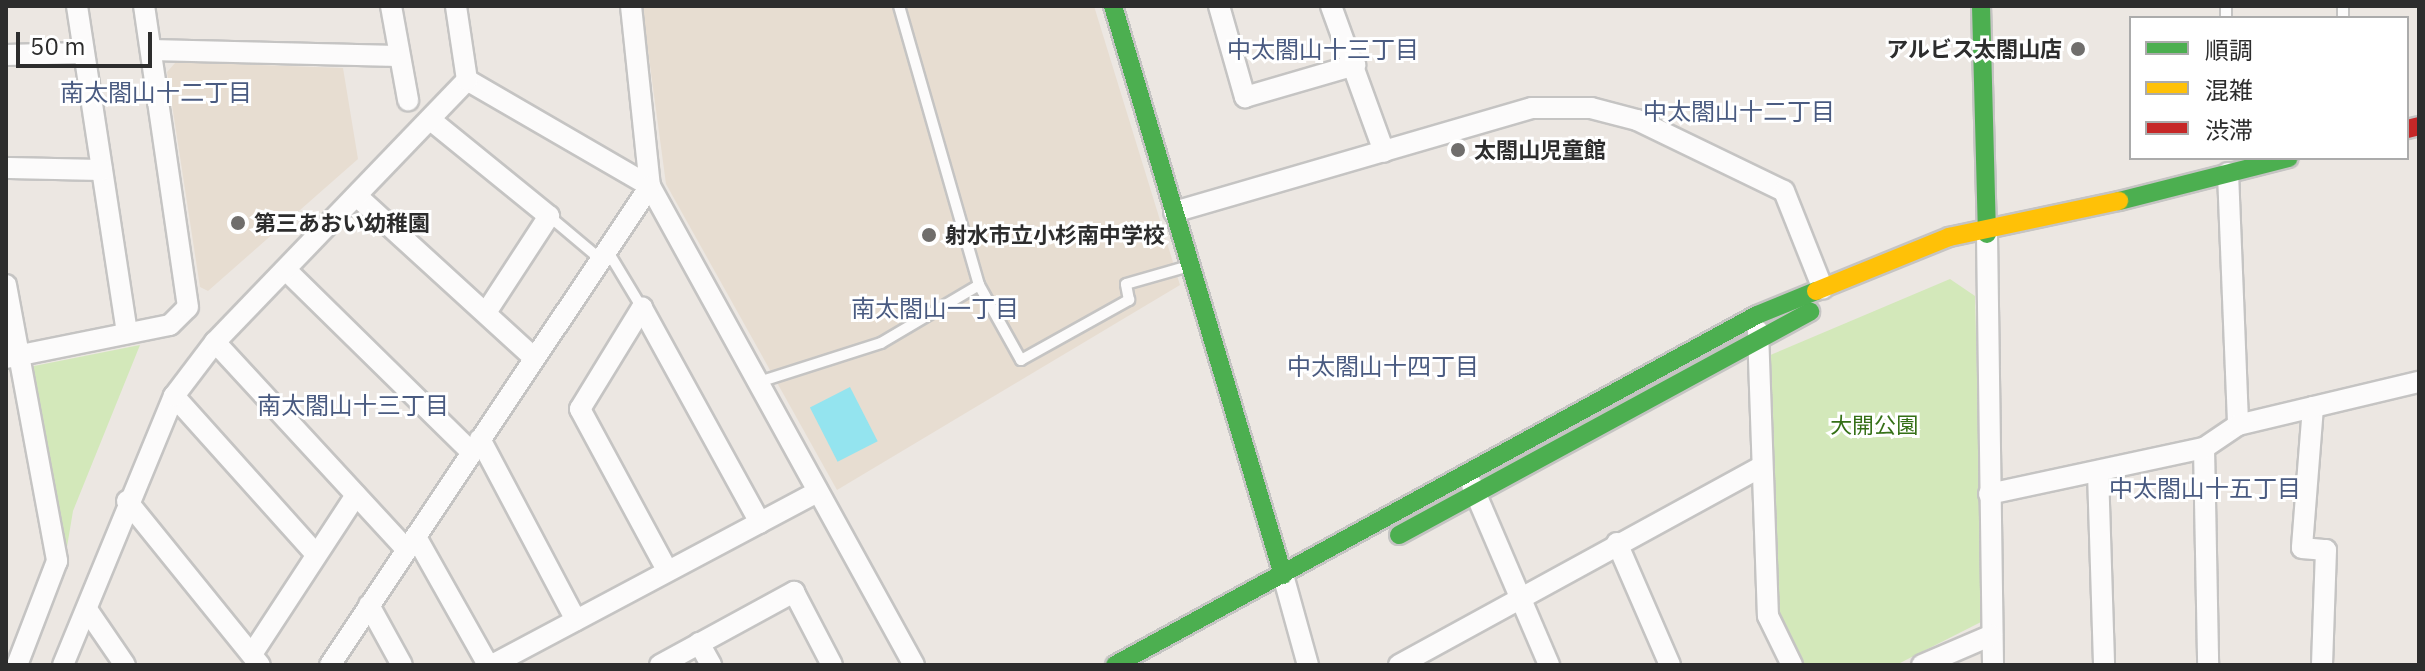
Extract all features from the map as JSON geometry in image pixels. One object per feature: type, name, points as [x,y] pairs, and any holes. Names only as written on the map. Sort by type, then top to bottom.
[{"type":"street","points":[[77,6],[127,333]]},
{"type":"street","points":[[10,358],[170,325],[188,307],[144,6]]},
{"type":"street","points":[[391,6],[408,100]]},
{"type":"street","points":[[63,665],[88,611],[127,501],[174,396],[215,342],[359,198],[467,80],[456,6]]},
{"type":"street","points":[[631,6],[650,186],[759,382],[816,493],[914,665]]},
{"type":"street","points":[[1113,6],[1283,575],[1285,596],[1308,665]]},
{"type":"street","points":[[1219,6],[1245,97],[1355,65]]},
{"type":"street","points":[[1331,6],[1355,65],[1384,152]]},
{"type":"street","points":[[1981,6],[1993,665]]},
{"type":"street","points":[[151,50],[398,56]]},
{"type":"street","points":[[6,55],[83,53]]},
{"type":"street","points":[[467,80],[650,186]]},
{"type":"street","points":[[1174,212],[1532,108],[1591,108],[1637,120],[1784,191],[1823,289]]},
{"type":"street","points":[[432,121],[549,216],[487,311]]},
{"type":"street","points":[[1115,665],[1757,315],[1949,237],[1987,234],[2228,165],[2272,160]]},
{"type":"street","points":[[2228,165],[2238,425]]},
{"type":"street","points":[[6,168],[102,170]]},
{"type":"street","points":[[330,665],[650,186]]},
{"type":"street","points":[[359,198],[487,311],[534,358]]},
{"type":"street","points":[[1158,665],[1823,306],[1955,256],[1987,234]]},
{"type":"street","points":[[286,270],[476,446],[576,620]]},
{"type":"street","points":[[6,285],[10,358],[57,561],[17,665]]},
{"type":"street","points":[[667,570],[580,409],[642,308],[760,523]]},
{"type":"street","points":[[1757,315],[1768,616],[1792,665]]},
{"type":"street","points":[[215,342],[356,495],[411,543],[490,665],[816,493]]},
{"type":"street","points":[[1989,494],[2204,448],[2238,425],[2419,382]]},
{"type":"street","points":[[174,396],[316,554]]},
{"type":"street","points":[[2313,407],[2302,548],[2326,550],[2322,665]]},
{"type":"street","points":[[2204,448],[2208,665]]},
{"type":"street","points":[[1399,665],[1424,659],[1521,596],[1761,467]]},
{"type":"street","points":[[2098,472],[2104,665]]},
{"type":"street","points":[[1468,473],[1549,665]]},
{"type":"street","points":[[127,501],[256,660],[316,554],[356,495]]},
{"type":"street","points":[[1617,543],[1670,665]]},
{"type":"street","points":[[660,665],[794,592],[832,665]]},
{"type":"street","points":[[369,605],[402,665]]},
{"type":"street","points":[[88,611],[125,665]]},
{"type":"street","points":[[1922,665],[1992,635]]},
{"type":"street","points":[[699,643],[711,665]]},
{"type":"lane","points":[[899,6],[979,285],[1021,360],[1129,300],[1126,284],[1191,265]]},
{"type":"lane","points":[[549,216],[604,254],[642,308]]},
{"type":"lane","points":[[759,382],[881,343],[979,285]]},
{"type":"shaded area","name":"射水市立小杉南中学校","points":[[642,6],[1094,6],[1180,285],[837,490],[666,184]]},
{"type":"shaded area","name":"第三あおい幼稚園","points":[[176,62],[343,68],[358,159],[208,291],[200,287],[167,72]]},
{"type":"green space","name":"大開公園","points":[[1950,279],[1975,296],[1983,621],[1896,665],[1803,665],[1776,610],[1768,356]]},
{"type":"green space","points":[[140,345],[73,511],[65,559],[29,374],[34,366]]},
{"type":"water","points":[[850,387],[878,441],[838,462],[810,407]]},
{"type":"traffic: fast","points":[[1113,6],[1283,575]]},
{"type":"traffic: fast","points":[[1981,6],[1987,234]]},
{"type":"traffic: fast","points":[[2119,201],[2281,160]]},
{"type":"traffic: fast","points":[[1115,665],[1757,315],[1816,291]]},
{"type":"traffic: fast","points":[[1399,535],[1810,312]]},
{"type":"traffic: slow","points":[[1816,291],[1949,237],[2119,201]]},
{"type":"traffic: jam","points":[[2409,128],[2419,126]]},
{"type":"place","name":"アルビス太閤山店","points":[[2078,49]]},
{"type":"place","name":"太閤山児童館","points":[[1458,150]]},
{"type":"place","name":"第三あおい幼稚園","points":[[238,223]]},
{"type":"place","name":"射水市立小杉南中学校","points":[[929,235]]},
{"type":"district","name":"中太閤山十三丁目","points":[[1323,50]]},
{"type":"district","name":"南太閤山十二丁目","points":[[156,93]]},
{"type":"district","name":"中太閤山十二丁目","points":[[1739,112]]},
{"type":"district","name":"南太閤山一丁目","points":[[935,309]]},
{"type":"district","name":"中太閤山十四丁目","points":[[1383,367]]},
{"type":"district","name":"南太閤山十三丁目","points":[[353,406]]},
{"type":"district","name":"中太閤山十五丁目","points":[[2205,489]]}]
